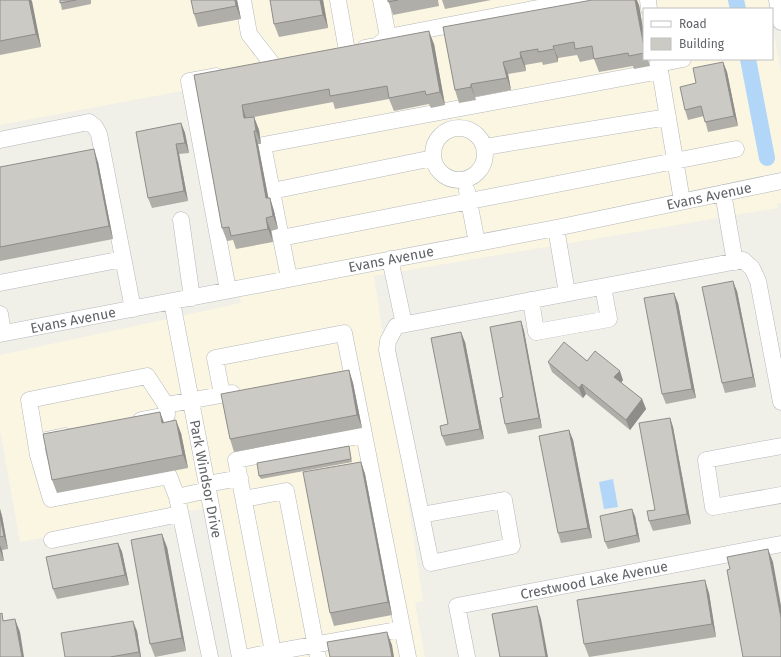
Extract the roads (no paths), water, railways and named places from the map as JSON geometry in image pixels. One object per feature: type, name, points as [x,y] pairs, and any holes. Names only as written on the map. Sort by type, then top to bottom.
[{"type":"street","points":[[243,0],[249,34],[273,65]]},
{"type":"street","points":[[338,0],[340,53],[376,46],[388,37],[580,0]]},
{"type":"street","points":[[381,0],[388,37]]},
{"type":"street","points":[[289,278],[263,145],[452,110],[679,60]]},
{"type":"street","points":[[658,65],[682,201]]},
{"type":"street","points":[[227,74],[189,81],[228,290]]},
{"type":"street","points":[[452,110],[455,128]]},
{"type":"street","points":[[485,147],[668,117]]},
{"type":"street","points":[[0,140],[89,122],[95,127],[99,134],[133,309]]},
{"type":"street","points":[[467,128],[475,132],[485,147],[486,156],[484,164],[473,177],[465,180],[457,180],[445,176],[436,166],[433,158],[433,150],[436,141],[449,129],[467,128]]},
{"type":"street","points":[[281,238],[736,149]]},
{"type":"street","points":[[272,191],[433,158]]},
{"type":"street","points":[[465,180],[477,243]]},
{"type":"street","name":"Evans Avenue","points":[[2,334],[556,228],[781,181]]},
{"type":"street","points":[[723,193],[735,262]]},
{"type":"street","points":[[180,220],[192,298]]},
{"type":"street","points":[[556,228],[567,293]]},
{"type":"street","points":[[0,283],[123,259]]},
{"type":"street","points":[[390,259],[404,324]]},
{"type":"street","points":[[421,515],[504,500],[512,546],[431,563],[421,515],[387,350],[388,341],[396,326],[744,260],[752,268],[758,281],[781,402]]},
{"type":"street","points":[[531,300],[536,332],[609,318],[603,287]]},
{"type":"street","name":"Park Windsor Drive","points":[[172,302],[240,657]]},
{"type":"street","points":[[0,314],[2,334]]},
{"type":"street","points":[[222,394],[215,358],[344,333],[344,373],[364,435],[408,657]]},
{"type":"street","points":[[129,423],[167,415],[166,405],[146,376],[29,400],[38,455],[51,499],[169,476],[177,497],[210,657]]},
{"type":"street","points":[[166,405],[245,390]]},
{"type":"street","points":[[36,442],[83,432]]},
{"type":"street","points":[[274,654],[236,460],[364,435]]},
{"type":"street","points":[[781,446],[706,460],[713,507],[781,495]]},
{"type":"street","points":[[177,497],[240,478]]},
{"type":"street","points":[[244,499],[286,491],[317,651]]},
{"type":"street","points":[[52,540],[180,514]]},
{"type":"street","name":"Crestwood Lake Avenue","points":[[467,657],[457,606],[781,544]]},
{"type":"street","points":[[247,657],[317,651],[402,629]]},
{"type":"water","points":[[613,479],[618,507],[604,509],[599,482]]},
{"type":"waterway","points":[[736,0],[738,8]]},
{"type":"waterway","points":[[748,60],[767,158]]}]
